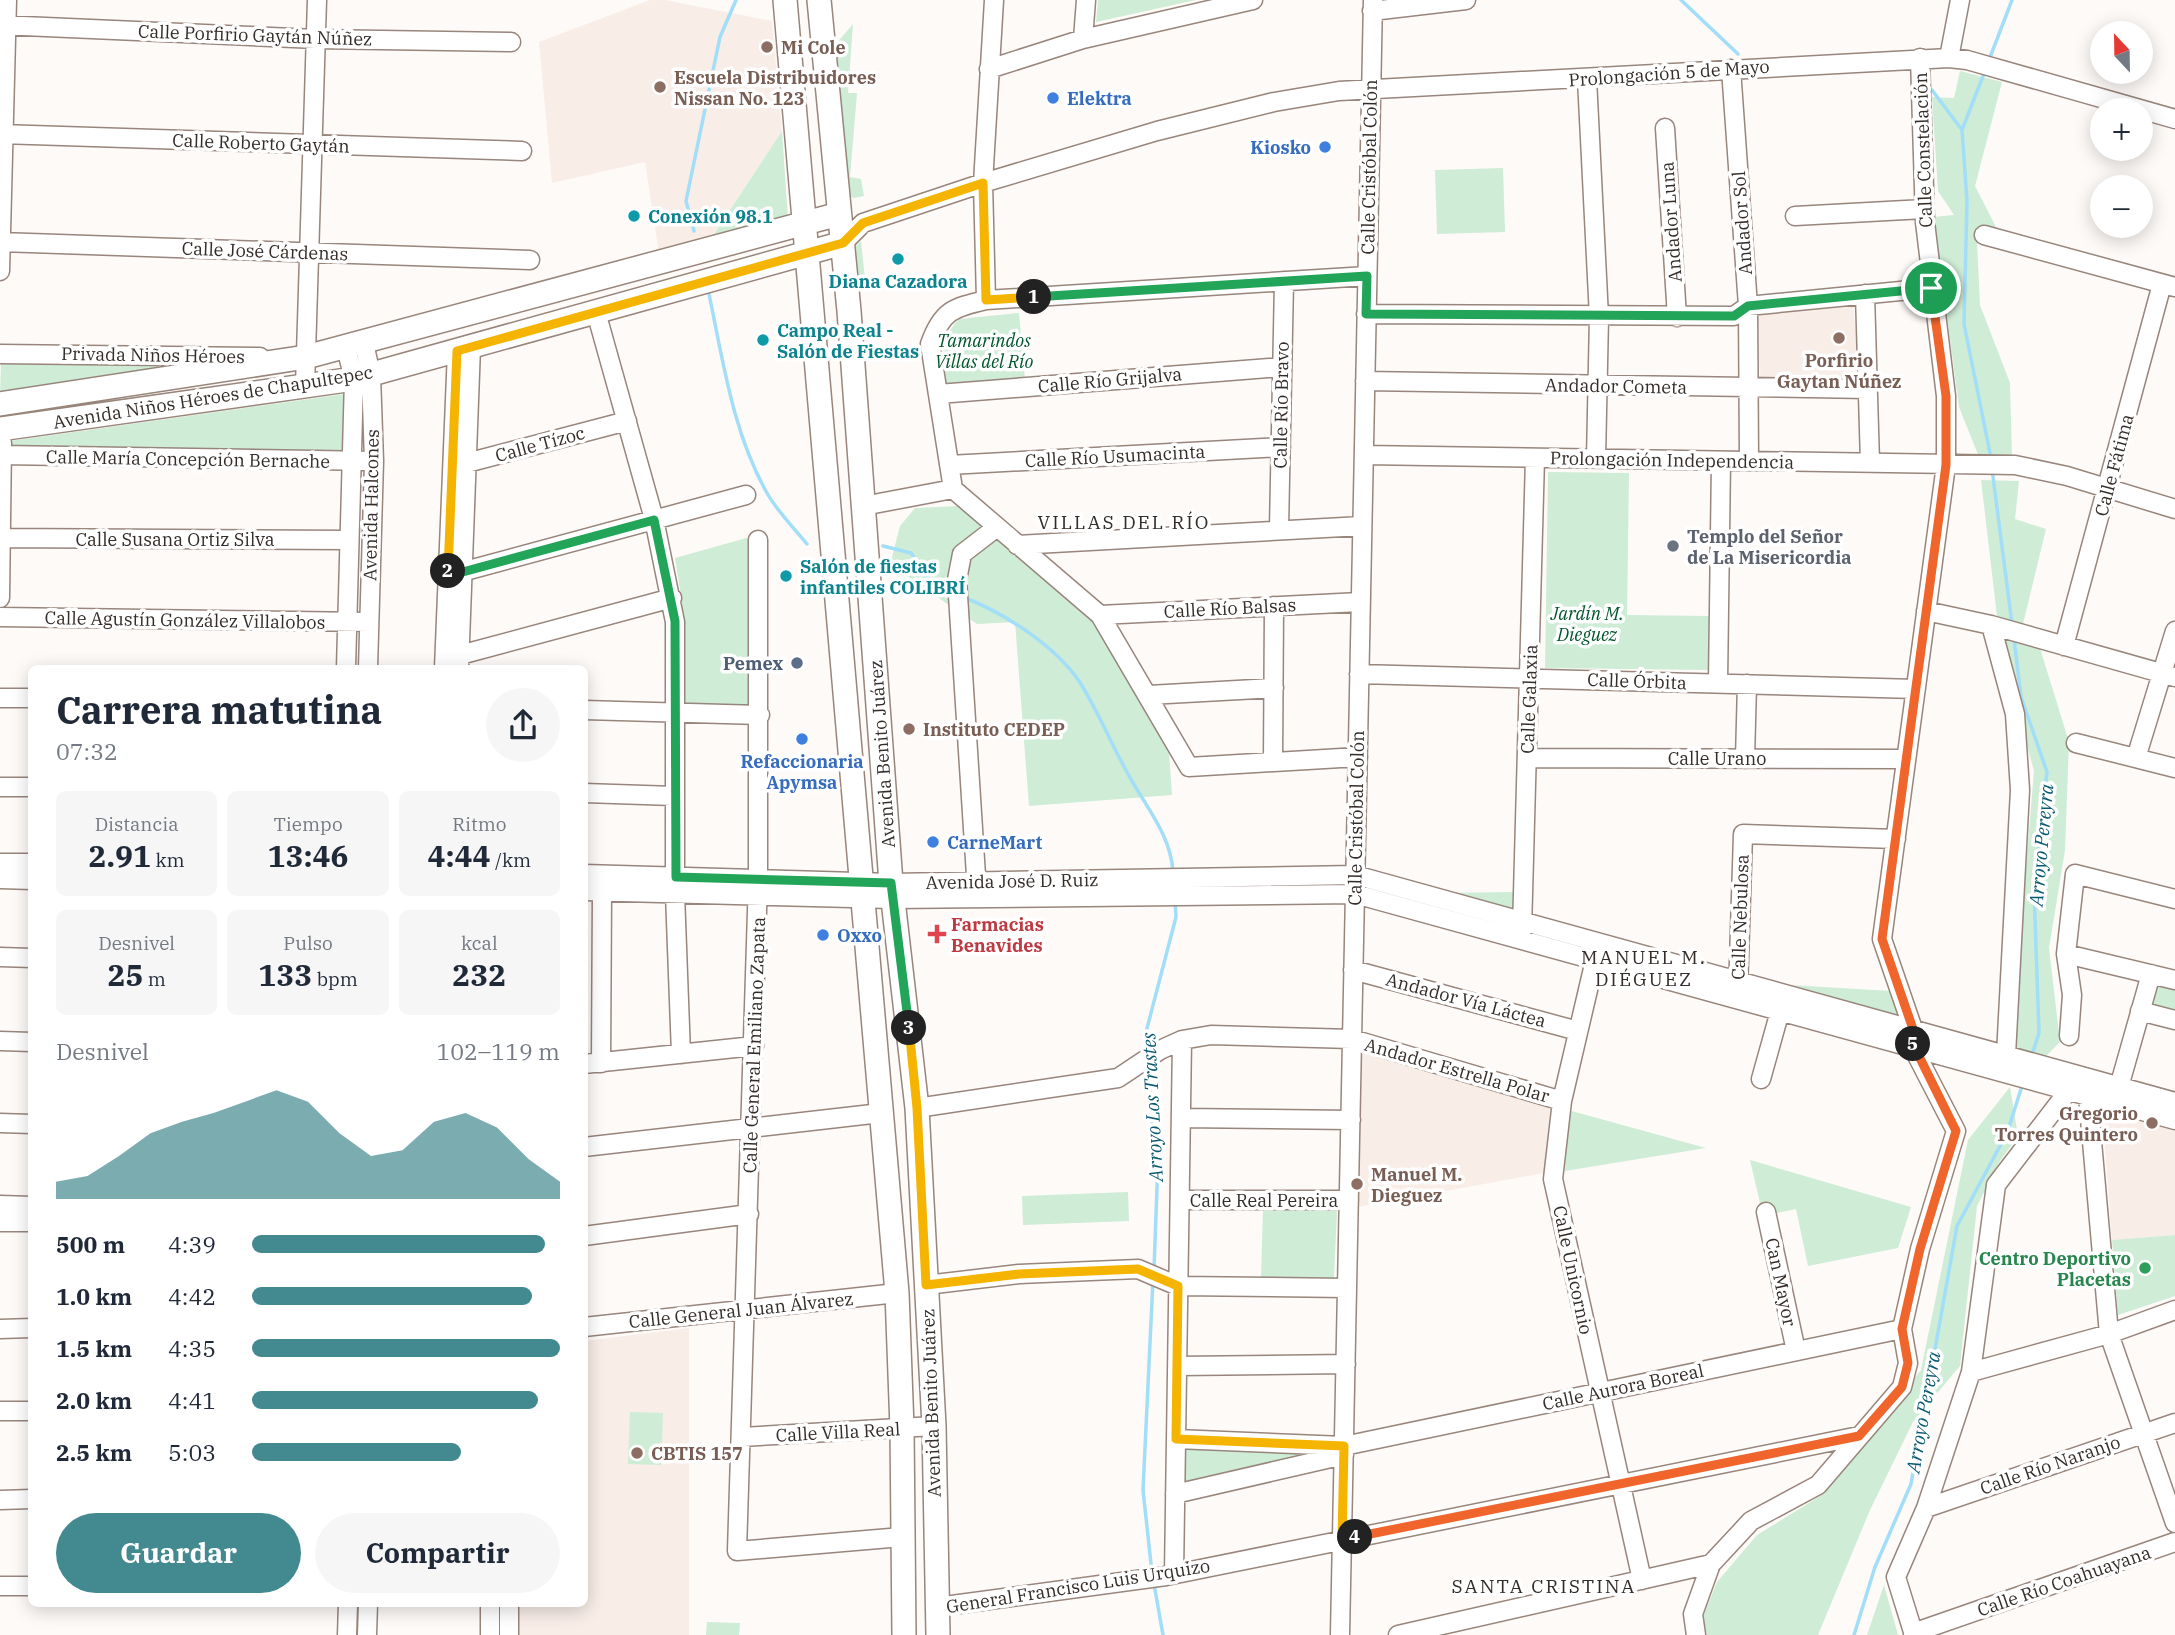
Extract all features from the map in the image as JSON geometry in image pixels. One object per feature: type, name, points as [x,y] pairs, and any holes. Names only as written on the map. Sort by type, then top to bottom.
[{"type":"main road","name":"Avenida Benito Juárez","points":[[785,0],[897,1293],[902,1428],[904,1635]]},
{"type":"main road","name":"Avenida Benito Juárez","points":[[819,0],[843,243],[891,891],[917,1108],[934,1426],[938,1635]]},
{"type":"main road","name":"Avenida Niños Héroes de Chapultepec","points":[[0,404],[306,357],[839,214]]},
{"type":"main road","name":"Avenida Niños Héroes de Chapultepec","points":[[1,429],[363,377],[843,243]]},
{"type":"main road","points":[[838,631],[873,630]]},
{"type":"street","points":[[0,271],[3,25],[8,0]]},
{"type":"street","points":[[305,386],[317,0]]},
{"type":"street","points":[[986,300],[983,183],[994,0]]},
{"type":"street","points":[[1083,39],[1086,0]]},
{"type":"street","points":[[989,69],[1083,39],[1253,0]]},
{"type":"street","points":[[1372,5],[1466,0]]},
{"type":"street","name":"Calle Constelación","points":[[1949,58],[1960,0]]},
{"type":"street","name":"Calle Cristóbal Colón","points":[[1340,1635],[1372,5]]},
{"type":"street","name":"Calle Porfirio Gaytán Núñez","points":[[3,25],[316,39],[511,42]]},
{"type":"street","name":"Calle Constelación","points":[[1696,1635],[1693,1614],[1711,1564],[1751,1521],[1818,1485],[1902,1387],[1908,1363],[1902,1329],[1920,1249],[1956,1131],[1913,1038],[1882,939],[1946,465],[1946,396],[1931,288],[1924,209],[1920,58]]},
{"type":"street","name":"Prolongación 5 de Mayo","points":[[1371,90],[1949,58],[1968,60],[2175,119]]},
{"type":"street","name":"Andador Sol","points":[[1731,69],[1748,306],[1749,461]]},
{"type":"street","points":[[1587,79],[1599,317],[1596,459]]},
{"type":"street","name":"Avenida Niños Héroes de Chapultepec","points":[[843,243],[863,223],[983,183],[1157,131],[1274,102],[1371,90]]},
{"type":"street","name":"Andador Luna","points":[[1665,128],[1677,317]]},
{"type":"street","name":"Calle Roberto Gaytán","points":[[2,134],[522,152]]},
{"type":"street","points":[[1795,216],[1924,209]]},
{"type":"street","points":[[839,214],[863,223]]},
{"type":"street","points":[[1984,235],[2169,285]]},
{"type":"street","name":"Calle José Cárdenas","points":[[0,242],[530,260]]},
{"type":"street","points":[[1358,757],[1189,767],[1100,615],[953,489],[930,344],[939,322],[960,306],[986,300],[1367,276]]},
{"type":"street","name":"Calle Río Bravo","points":[[1279,529],[1284,281]]},
{"type":"street","name":"Calle Fátima","points":[[2064,646],[2169,285]]},
{"type":"street","points":[[1366,314],[1734,316],[1748,306],[1931,288]]},
{"type":"street","points":[[1865,294],[1870,463]]},
{"type":"street","points":[[596,312],[654,520],[672,598],[676,713],[675,885],[681,1054]]},
{"type":"street","name":"Avenida Halcones","points":[[355,345],[363,377],[374,461],[368,665]]},
{"type":"street","points":[[444,665],[455,574],[464,349]]},
{"type":"street","name":"Privada Niños Héroes","points":[[0,354],[306,357]]},
{"type":"street","name":"Calle Río Grijalva","points":[[938,394],[1282,367]]},
{"type":"street","points":[[189,375],[193,401]]},
{"type":"street","name":"Avenida Halcones","points":[[346,665],[351,463],[363,377]]},
{"type":"street","name":"Andador Cometa","points":[[1365,381],[1868,389]]},
{"type":"street","name":"Calle Tízoc","points":[[459,465],[627,421]]},
{"type":"street","points":[[0,598],[1,429]]},
{"type":"street","name":"Calle Río Usumacinta","points":[[949,465],[1280,447]]},
{"type":"street","name":"Calle María Concepción Bernache","points":[[2,455],[351,463],[374,461]]},
{"type":"street","name":"Prolongación Independencia","points":[[1363,455],[2015,465],[2067,476],[2175,509]]},
{"type":"street","name":"Calle Galaxia","points":[[1522,940],[1535,458]]},
{"type":"street","points":[[1718,683],[1721,461]]},
{"type":"street","points":[[863,506],[953,489]]},
{"type":"street","points":[[455,574],[746,495]]},
{"type":"street","points":[[1017,545],[1362,526]]},
{"type":"street","points":[[977,890],[957,580],[962,554],[997,527]]},
{"type":"street","name":"Calle Susana Ortiz Silva","points":[[1,538],[349,540]]},
{"type":"street","name":"Calle General Emiliano Zapata","points":[[758,540],[758,887],[737,1551],[902,1537]]},
{"type":"street","points":[[455,574],[460,662],[672,598]]},
{"type":"street","name":"Calle Río Balsas","points":[[1100,615],[1360,601]]},
{"type":"street","points":[[1273,762],[1274,606]]},
{"type":"street","points":[[1926,611],[1995,626],[2169,675]]},
{"type":"street","name":"Calle Agustín González Villalobos","points":[[0,617],[369,622]]},
{"type":"street","points":[[1995,626],[2015,714],[2020,790],[2009,1056]]},
{"type":"street","points":[[2136,758],[2169,675],[2175,631]]},
{"type":"street","name":"Calle Órbita","points":[[1359,674],[1916,689]]},
{"type":"street","points":[[1745,759],[1747,684]]},
{"type":"street","points":[[1149,695],[1274,688]]},
{"type":"street","points":[[0,698],[28,698]]},
{"type":"street","points":[[588,709],[760,715]]},
{"type":"street","points":[[2076,743],[2175,768]]},
{"type":"street","name":"Calle Urano","points":[[1527,758],[1906,759]]},
{"type":"street","points":[[0,788],[28,787]]},
{"type":"street","points":[[588,793],[674,796]]},
{"type":"street","name":"Calle Nebulosa","points":[[1738,990],[1743,834],[1896,839]]},
{"type":"street","points":[[0,863],[28,863]]},
{"type":"street","name":"Avenida José D. Ruiz","points":[[588,874],[675,885],[891,891],[1183,887],[1355,894],[1595,960],[1738,990]]},
{"type":"street","points":[[2068,1036],[2072,995],[2066,954],[2075,874],[2175,899]]},
{"type":"street","name":"Avenida José D. Ruiz","points":[[1183,887],[1355,875],[1522,921],[1738,990]]},
{"type":"street","points":[[0,879],[28,880]]},
{"type":"street","name":"Avenida José D. Ruiz","points":[[593,892],[675,885]]},
{"type":"street","points":[[593,892],[593,1063],[754,1046]]},
{"type":"street","points":[[2066,954],[2175,980]]},
{"type":"street","points":[[0,957],[28,958]]},
{"type":"street","name":"Calle Unicornio","points":[[1595,960],[1562,1101],[1553,1179],[1642,1580]]},
{"type":"street","name":"Andador Vía Láctea","points":[[1353,970],[1578,1031]]},
{"type":"street","points":[[2119,1087],[2151,974]]},
{"type":"street","points":[[1738,990],[1913,1038],[2011,1075],[2045,1075]]},
{"type":"street","points":[[1738,990],[1780,1011],[2009,1056],[2045,1075],[2090,1087],[2175,1120]]},
{"type":"street","points":[[1761,1079],[1780,1011]]},
{"type":"street","points":[[2140,1012],[2175,1020]]},
{"type":"street","name":"Andador Estrella Polar","points":[[917,1108],[1118,1078],[1160,1050],[1182,1040],[1211,1035],[1352,1040],[1562,1101]]},
{"type":"street","points":[[1170,1575],[1175,1494],[1182,1040]]},
{"type":"street","points":[[0,1041],[28,1042]]},
{"type":"street","points":[[1913,1634],[1896,1577],[1926,1508],[1971,1372],[1996,1185],[2071,1082]]},
{"type":"street","points":[[2090,1087],[2119,1087],[2175,1102]]},
{"type":"street","points":[[2090,1087],[2109,1334],[2175,1523]]},
{"type":"street","points":[[588,1147],[881,1113]]},
{"type":"street","points":[[1181,1118],[1350,1120]]},
{"type":"street","points":[[0,1123],[28,1124]]},
{"type":"street","name":"Calle Real Pereira","points":[[1180,1200],[1349,1200]]},
{"type":"street","points":[[0,1205],[28,1206]]},
{"type":"street","name":"Can Mayor","points":[[1766,1212],[1796,1351]]},
{"type":"street","points":[[588,1235],[749,1214]]},
{"type":"street","points":[[0,1222],[28,1222]]},
{"type":"street","points":[[926,1285],[1019,1274],[1138,1269],[1178,1286],[1347,1288]]},
{"type":"street","name":"Calle General Juan Álvarez","points":[[588,1327],[897,1293]]},
{"type":"street","points":[[1971,1372],[2109,1334],[2175,1310]]},
{"type":"street","points":[[0,1329],[28,1328]]},
{"type":"street","name":"Calle Aurora Boreal","points":[[1175,1494],[1344,1450],[1600,1392],[1902,1329]]},
{"type":"street","points":[[1177,1366],[1346,1364]]},
{"type":"street","points":[[0,1411],[28,1411]]},
{"type":"street","name":"Calle Río Naranjo","points":[[1926,1508],[2175,1423]]},
{"type":"street","name":"Calle Villa Real","points":[[742,1437],[934,1426]]},
{"type":"street","name":"General Francisco Luis Urquizo","points":[[937,1607],[1145,1580],[1859,1436]]},
{"type":"street","points":[[1176,1439],[1344,1450]]},
{"type":"street","points":[[0,1500],[28,1499]]},
{"type":"street","name":"Calle Río Coahuayana","points":[[1913,1634],[2175,1542]]},
{"type":"street","points":[[1398,1635],[1475,1627],[1642,1580],[1711,1564]]},
{"type":"street","points":[[0,1586],[28,1586]]},
{"type":"street","points":[[347,1635],[348,1607]]},
{"type":"street","points":[[367,1635],[368,1607]]},
{"type":"street","points":[[489,1635],[490,1607]]},
{"type":"street","points":[[509,1607],[509,1635]]},
{"type":"shaded area","name":"Escuela Distribuidores Nissan No. 123","points":[[650,0],[665,0],[772,21],[782,131],[711,239],[659,254],[645,162],[552,183],[539,42]]},
{"type":"shaded area","points":[[1853,303],[1860,383],[1761,381],[1754,313]]},
{"type":"shaded area","points":[[1357,1050],[1550,1107],[1544,1173],[1358,1207]]},
{"type":"shaded area","points":[[2102,1110],[2175,1130],[2175,1235],[2112,1240]]},
{"type":"shaded area","name":"CBTIS 157","points":[[689,1328],[689,1635],[515,1635],[516,1607],[588,1607],[588,1341]]},
{"type":"green space","points":[[1098,0],[1196,0],[1096,22]]},
{"type":"green space","points":[[853,24],[848,93],[857,93],[850,177],[861,179],[864,196],[854,198],[847,195],[835,45]]},
{"type":"green space","points":[[1960,71],[2002,82],[1975,186],[1996,227],[1977,243],[1980,305],[2010,383],[2012,459],[1979,457],[1959,407],[1934,217],[1954,215],[1938,191],[1932,97],[1954,98]]},
{"type":"green space","points":[[782,131],[788,219],[711,239]]},
{"type":"green space","points":[[1503,168],[1505,232],[1437,234],[1435,170]]},
{"type":"green space","points":[[861,241],[866,288],[859,291],[854,248]]},
{"type":"green space","name":"Tamarindos Villas del Río","points":[[1019,313],[1025,380],[947,388],[945,343],[959,319]]},
{"type":"green space","points":[[1,363],[218,364],[0,397]]},
{"type":"green space","points":[[345,394],[346,453],[9,449],[10,441]]},
{"type":"green space","name":"Jardín M. Dieguez","points":[[1548,472],[1629,473],[1627,615],[1709,616],[1708,670],[1545,668]]},
{"type":"green space","points":[[1981,480],[2019,481],[2015,519],[2046,529],[2023,624],[1997,616]]},
{"type":"green space","points":[[959,506],[1102,625],[1168,737],[1172,795],[1029,806],[1015,622],[977,624],[890,565],[900,526],[915,508]]},
{"type":"green space","points":[[750,537],[756,710],[682,709],[681,596],[675,558]]},
{"type":"green space","points":[[1997,636],[2039,645],[2069,742],[2065,850],[2049,948],[2060,1042],[2045,1057],[2011,1047],[2034,771]]},
{"type":"green space","points":[[1514,892],[1514,909],[1442,893]]},
{"type":"green space","points":[[2153,979],[2175,984],[2175,1014],[2146,1007]]},
{"type":"green space","points":[[1790,985],[1891,991],[1901,1016]]},
{"type":"green space","points":[[2010,1087],[2018,1136],[2000,1161],[1977,1206],[1960,1366],[1913,1422],[1870,1510],[1818,1635],[1707,1635],[1703,1617],[1717,1582],[1757,1535],[1822,1495],[1921,1370],[1968,1140]]},
{"type":"green space","points":[[1568,1110],[1706,1148],[1565,1171]]},
{"type":"green space","points":[[1750,1160],[1911,1207],[1898,1248],[1808,1266],[1796,1209],[1763,1216]]},
{"type":"green space","points":[[1128,1192],[1129,1221],[1023,1225],[1022,1196]]},
{"type":"green space","points":[[1263,1210],[1337,1211],[1334,1278],[1261,1277]]},
{"type":"green space","name":"Centro Deportivo Placetas","points":[[2175,1235],[2175,1296],[2118,1315],[2112,1240]]},
{"type":"green space","points":[[630,1412],[663,1413],[661,1465],[628,1464]]},
{"type":"green space","points":[[1181,1447],[1327,1453],[1181,1485]]},
{"type":"green space","points":[[1884,1585],[1898,1635],[1867,1635]]},
{"type":"green space","points":[[707,1622],[740,1623],[739,1635],[706,1635]]},
{"type":"waterway","name":"Arroyo Los Trastes","points":[[694,231],[686,201],[720,37],[736,0]]},
{"type":"waterway","points":[[1681,0],[1738,54]]},
{"type":"waterway","name":"Arroyo Pereyra","points":[[1989,60],[2012,0]]},
{"type":"waterway","name":"Arroyo Pereyra","points":[[1985,71],[1962,130],[1967,201],[1964,324],[1991,458]]},
{"type":"waterway","points":[[1932,90],[1962,130]]},
{"type":"waterway","name":"Arroyo Los Trastes","points":[[709,294],[730,396],[755,470],[771,500],[807,544]]},
{"type":"waterway","name":"Arroyo Pereyra","points":[[1992,469],[2012,624]]},
{"type":"waterway","name":"Arroyo Los Trastes","points":[[883,546],[911,553],[932,584],[953,592]]},
{"type":"waterway","name":"Arroyo Los Trastes","points":[[963,597],[1027,631],[1056,655],[1079,681],[1164,836],[1173,872]]},
{"type":"waterway","name":"Arroyo Pereyra","points":[[2014,639],[2021,697],[2047,772],[2034,889],[2039,1033],[2032,1055]]},
{"type":"waterway","name":"Arroyo Los Trastes","points":[[1148,1050],[1145,1036],[1176,917],[1175,901]]},
{"type":"waterway","name":"Arroyo Los Trastes","points":[[1150,1064],[1150,1107],[1158,1160],[1154,1269]]},
{"type":"waterway","name":"Arroyo Pereyra","points":[[1854,1635],[1875,1567],[1911,1484],[1957,1226],[2007,1133],[2023,1083]]},
{"type":"waterway","name":"Arroyo Los Trastes","points":[[1152,1573],[1143,1490],[1153,1280]]},
{"type":"waterway","name":"Arroyo Los Trastes","points":[[1154,1584],[1163,1635]]},
{"type":"place","name":"Mi Cole","points":[[767,47]]},
{"type":"place","name":"Escuela Distribuidores Nissan No. 123","points":[[660,87]]},
{"type":"place","name":"Elektra","points":[[1053,98]]},
{"type":"place","name":"Kiosko","points":[[1325,147]]},
{"type":"place","name":"Conexión 98.1","points":[[634,216]]},
{"type":"place","name":"Diana Cazadora","points":[[898,259]]},
{"type":"place","name":"Porfirio Gaytan Núñez","points":[[1839,338]]},
{"type":"place","name":"Campo Real - Salón de Fiestas","points":[[763,340]]},
{"type":"place","name":"Templo del Señor de La Misericordia","points":[[1673,546]]},
{"type":"place","name":"Salón de fiestas infantiles COLIBRÍ","points":[[786,576]]},
{"type":"place","name":"Pemex","points":[[797,663]]},
{"type":"place","name":"Instituto CEDEP","points":[[909,729]]},
{"type":"place","name":"Refaccionaria Apymsa","points":[[802,739]]},
{"type":"place","name":"CarneMart","points":[[933,842]]},
{"type":"place","name":"Farmacias Benavides","points":[[937,934]]},
{"type":"place","name":"Oxxo","points":[[823,935]]},
{"type":"place","name":"Gregorio Torres Quintero","points":[[2152,1123]]},
{"type":"place","name":"Manuel M. Dieguez","points":[[1357,1184]]},
{"type":"place","name":"Centro Deportivo Placetas","points":[[2145,1268]]},
{"type":"place","name":"CBTIS 157","points":[[637,1453]]},
{"type":"district","name":"VILLAS DEL RÍO","points":[[1124,522]]},
{"type":"district","name":"MANUEL M. DIÉGUEZ","points":[[1644,968]]},
{"type":"district","name":"SANTA CRISTINA","points":[[1544,1586]]},
{"type":"route","points":[[983,183],[986,300],[1367,276],[1366,314],[1734,316],[1748,306],[1931,288],[1946,396],[1946,465],[1882,939],[1913,1029],[1913,1048],[1956,1131],[1920,1249],[1902,1329],[1908,1363],[1902,1387],[1859,1436],[1342,1539],[1344,1446],[1176,1439],[1178,1286],[1138,1269],[1019,1274],[926,1285],[913,1060],[891,883],[676,877],[675,621],[654,520],[448,576],[457,351],[843,243],[863,223],[983,183]]}]
